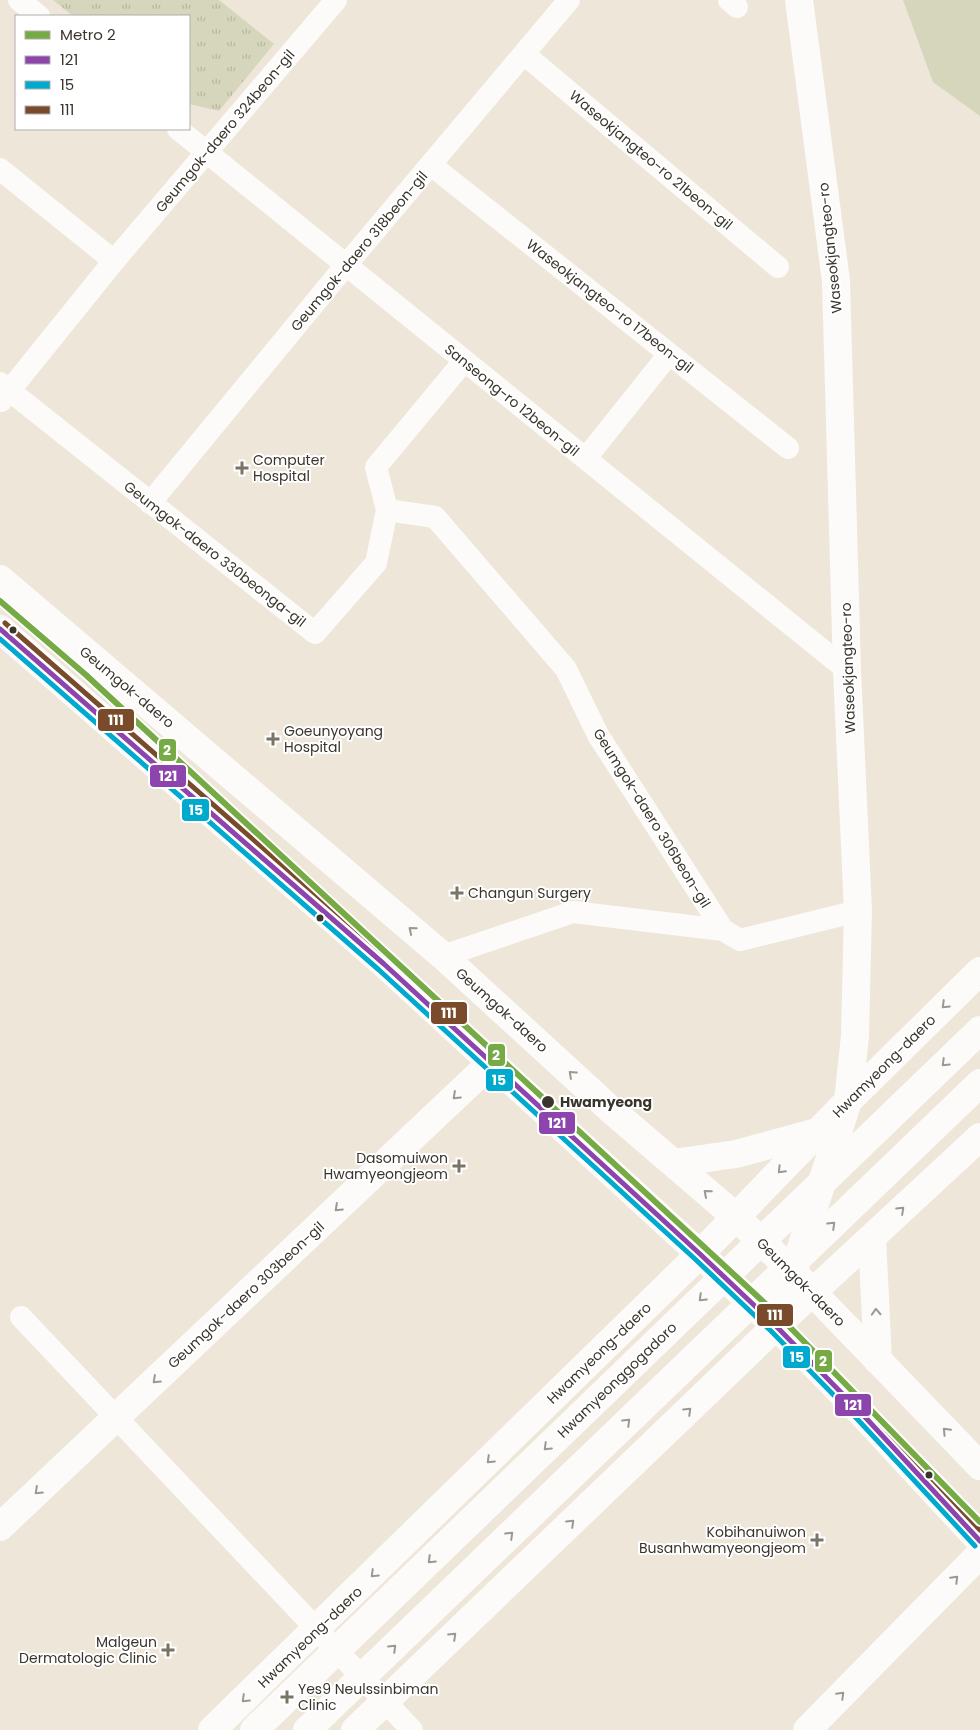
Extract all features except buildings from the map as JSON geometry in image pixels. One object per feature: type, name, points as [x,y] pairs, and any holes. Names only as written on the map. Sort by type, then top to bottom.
[{"type":"main road","name":"Waseokjangteo-ro","points":[[776,1326],[848,1100],[856,1036],[858,911],[847,670],[836,281],[798,0]]},
{"type":"main road","name":"Geumgok-daero","points":[[0,580],[443,956],[672,1163],[736,1217],[793,1272],[980,1466]]},
{"type":"main road","points":[[0,629],[384,964],[700,1254],[776,1326],[865,1417],[980,1541]]},
{"type":"main road","name":"Hwamyeong-daero","points":[[212,1730],[317,1630],[700,1254],[848,1100],[980,971]]},
{"type":"main road","name":"Hwamyeonggogadoro","points":[[254,1730],[980,1030]]},
{"type":"main road","name":"Geumgok-daero 303beon-gil","points":[[0,1527],[492,1063]]},
{"type":"main road","points":[[307,1730],[980,1083]]},
{"type":"main road","points":[[672,1163],[736,1154],[819,1131]]},
{"type":"main road","points":[[355,1730],[776,1326],[980,1137]]},
{"type":"main road","points":[[872,1237],[878,1361]]},
{"type":"main road","points":[[807,1730],[980,1554]]},
{"type":"street","points":[[18,0],[38,15]]},
{"type":"street","name":"Geumgok-daero 324beon-gil","points":[[3,392],[336,0]]},
{"type":"street","name":"Geumgok-daero 318beon-gil","points":[[150,503],[346,265],[569,0]]},
{"type":"street","name":"Waseokjangteo-ro 21beon-gil","points":[[524,54],[778,266]]},
{"type":"street","name":"Sanseong-ro 12beon-gil","points":[[179,130],[847,670]]},
{"type":"street","name":"Waseokjangteo-ro 17beon-gil","points":[[431,165],[788,448]]},
{"type":"street","points":[[0,169],[114,262]]},
{"type":"street","points":[[586,458],[669,354]]},
{"type":"street","name":"Geumgok-daero 330beonga-gil","points":[[3,392],[150,503],[315,633],[376,563],[387,510],[376,467],[464,361]]},
{"type":"street","name":"Geumgok-daero 306beon-gil","points":[[387,510],[434,517],[566,669],[598,735],[723,930]]},
{"type":"street","points":[[723,930],[740,940],[858,911]]},
{"type":"street","name":"Geumgok-daero 306beon-gil","points":[[443,956],[573,912],[723,930]]},
{"type":"street","points":[[21,1317],[412,1730]]},
{"type":"green space","points":[[53,0],[219,0],[274,44],[219,111],[190,104],[190,15],[72,15]]},
{"type":"green space","points":[[903,0],[980,0],[980,116],[933,82]]},
{"type":"metro line","name":"2","points":[[0,601],[86,675],[782,1319],[980,1522]]},
{"type":"transit line","name":"111","points":[[5,623],[389,958],[705,1248],[781,1321],[870,1412],[980,1530]]},
{"type":"transit line","name":"121","points":[[0,629],[384,964],[700,1254],[776,1326],[865,1417],[980,1541]]},
{"type":"transit line","name":"15","points":[[0,639],[379,970],[695,1259],[771,1331],[860,1422],[975,1546]]},
{"type":"place","name":"Computer Hospital","points":[[242,468]]},
{"type":"place","name":"Goeunyoyang Hospital","points":[[273,739]]},
{"type":"place","name":"Changun Surgery","points":[[457,893]]},
{"type":"place","name":"Hwamyeong","points":[[548,1102]]},
{"type":"place","name":"Dasomuiwon Hwamyeongjeom","points":[[459,1166]]},
{"type":"place","name":"Kobihanuiwon Busanhwamyeongjeom","points":[[817,1540]]},
{"type":"place","name":"Malgeun Dermatologic Clinic","points":[[168,1650]]},
{"type":"place","name":"Yes9 Neulssinbiman Clinic","points":[[287,1697]]}]
